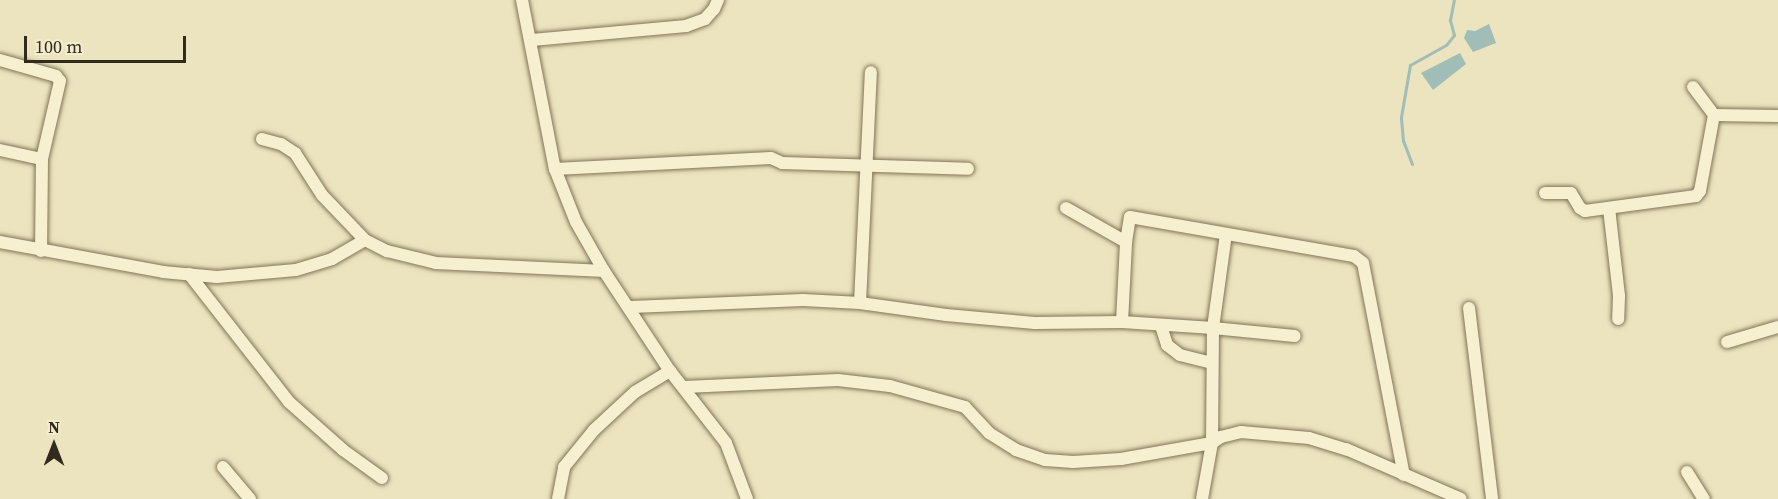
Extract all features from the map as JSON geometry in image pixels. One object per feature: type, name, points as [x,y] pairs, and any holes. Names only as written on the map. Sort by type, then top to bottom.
[{"type":"street","points":[[522,0],[532,40],[555,169],[576,222],[604,271],[631,307],[670,370],[726,443],[747,499]]},
{"type":"street","points":[[532,40],[686,26],[705,20],[718,0]]},
{"type":"street","points":[[0,60],[56,76],[60,81],[42,159],[41,251]]},
{"type":"street","points":[[861,303],[871,72]]},
{"type":"street","points":[[1545,193],[1571,194],[1580,208],[1585,211],[1696,196],[1700,191],[1714,116],[1693,87]]},
{"type":"street","points":[[1714,116],[1778,116]]},
{"type":"street","points":[[262,139],[281,144],[295,153],[322,195],[365,240],[396,254],[436,263],[604,271]]},
{"type":"street","points":[[0,150],[42,159]]},
{"type":"street","points":[[555,169],[771,158],[782,163],[968,169]]},
{"type":"street","points":[[1066,208],[1126,242]]},
{"type":"street","points":[[1609,208],[1619,297],[1618,319]]},
{"type":"street","points":[[1122,322],[1126,242],[1130,217],[1360,258],[1364,263],[1404,475]]},
{"type":"street","points":[[1202,499],[1212,443],[1213,328],[1226,234]]},
{"type":"street","points":[[0,242],[41,251],[217,277],[296,270],[332,259],[365,240]]},
{"type":"street","points":[[189,274],[289,402],[343,450],[382,478]]},
{"type":"street","points":[[631,307],[803,300],[861,303],[946,315],[1035,323],[1122,322],[1295,336]]},
{"type":"street","points":[[1469,309],[1492,499]]},
{"type":"street","points":[[1161,326],[1167,345],[1180,355],[1211,363]]},
{"type":"street","points":[[1727,342],[1778,327]]},
{"type":"street","points":[[558,499],[564,467],[594,430],[635,392],[670,370]]},
{"type":"street","points":[[685,387],[838,380],[890,386],[966,407],[989,432],[1016,450],[1045,460],[1073,462],[1121,459],[1212,443],[1221,437],[1240,432],[1309,438],[1346,449],[1461,499]]},
{"type":"street","points":[[223,467],[250,499]]},
{"type":"street","points":[[1687,472],[1704,499]]},
{"type":"water","points":[[1489,24],[1496,43],[1473,52],[1464,38],[1467,30],[1475,31]]},
{"type":"water","points":[[1460,53],[1466,64],[1433,90],[1421,73]]},
{"type":"waterway","points":[[1412,164],[1403,141],[1401,117],[1410,65],[1446,45],[1454,35],[1450,20],[1454,0]]}]
